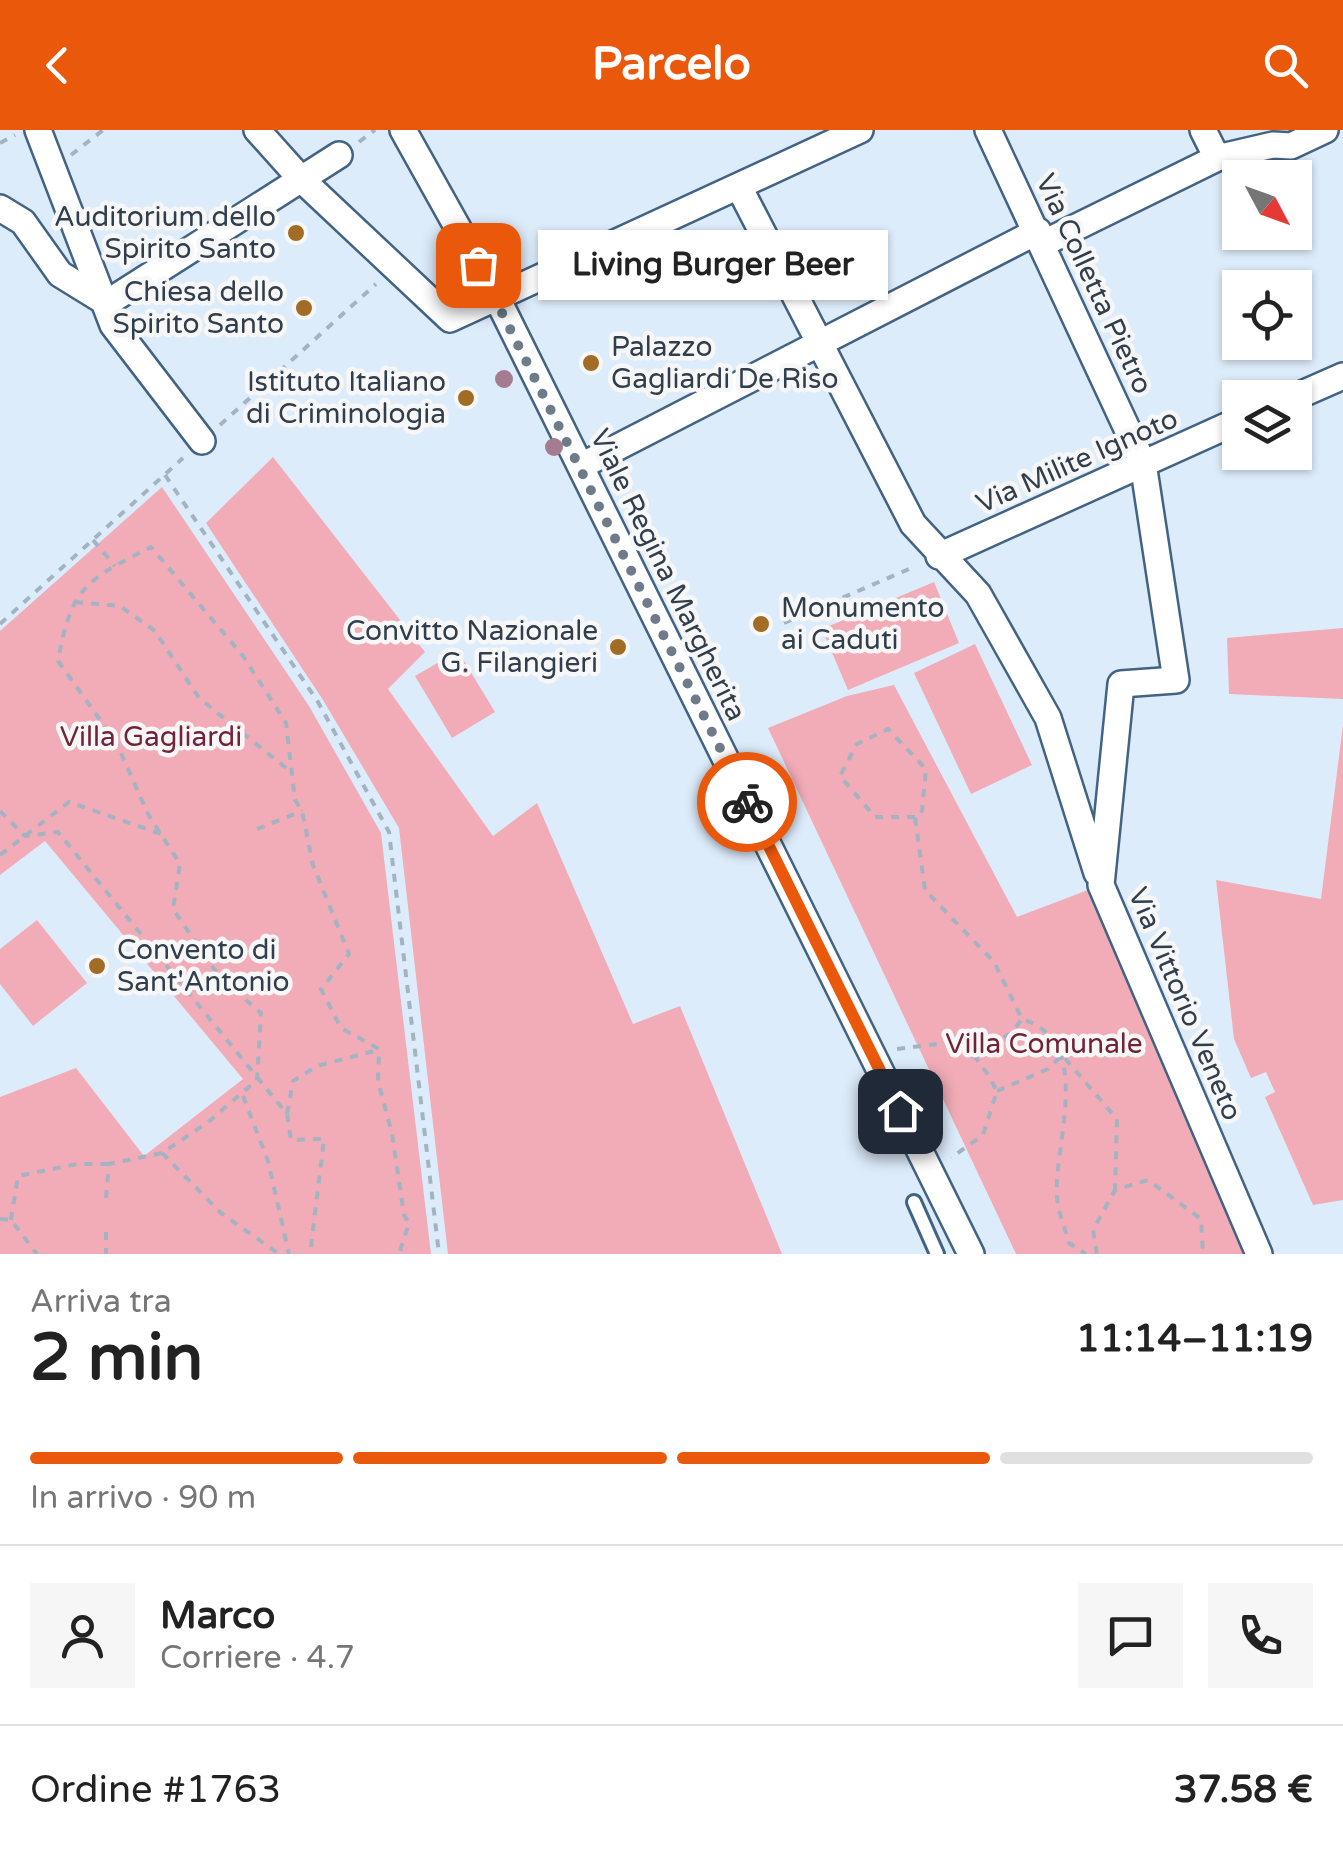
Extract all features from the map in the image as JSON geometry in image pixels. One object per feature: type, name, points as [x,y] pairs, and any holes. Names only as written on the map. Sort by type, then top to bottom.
[{"type":"street","points":[[38,130],[113,325],[202,441]]},
{"type":"street","points":[[257,130],[301,179],[450,319],[860,130]]},
{"type":"street","name":"Viale Regina Margherita","points":[[403,130],[497,298],[970,1254]]},
{"type":"street","name":"Via Colletta Pietro","points":[[988,130],[1041,237],[1142,463]]},
{"type":"street","points":[[1203,130],[1217,158]]},
{"type":"street","points":[[580,466],[818,344],[1041,237],[1217,158],[1291,146],[1325,130]]},
{"type":"street","points":[[107,303],[339,155]]},
{"type":"street","points":[[738,186],[913,524],[978,594],[1048,718],[1101,885]]},
{"type":"street","points":[[0,208],[23,222],[60,274],[107,303]]},
{"type":"street","points":[[1312,390],[1343,376]]},
{"type":"street","name":"Via Milite Ignoto","points":[[939,556],[1222,428]]},
{"type":"street","name":"Via Vittorio Veneto","points":[[1142,463],[1176,680],[1122,684],[1101,885],[1260,1254]]},
{"type":"lane","points":[[914,1202],[937,1254]]},
{"type":"path","points":[[0,143],[24,130]]},
{"type":"path","points":[[54,170],[103,130]]},
{"type":"path","points":[[165,475],[318,702],[389,832],[439,1254]]},
{"type":"path","points":[[93,540],[115,566]]},
{"type":"path","points":[[11,1220],[18,1176],[162,1153],[257,1080],[261,1014],[219,976],[173,908],[180,864],[116,742],[58,661],[66,612],[100,572],[151,547],[200,600],[243,656],[286,723],[295,800],[302,810],[314,865],[348,954],[321,988],[341,1028],[379,1049]]},
{"type":"path","points":[[784,623],[939,556]]},
{"type":"path","points":[[75,602],[120,606],[156,631],[198,698],[289,770]]},
{"type":"path","points":[[888,729],[926,769],[922,811],[915,817],[874,817],[840,776],[857,744],[888,729]]},
{"type":"path","points":[[0,855],[69,802],[161,834]]},
{"type":"path","points":[[257,829],[302,810]]},
{"type":"path","points":[[0,812],[25,836]]},
{"type":"path","points":[[915,817],[926,890],[994,962],[1022,1020],[1033,1023],[1117,1119],[1115,1190],[1093,1230],[1098,1254]]},
{"type":"path","points":[[25,836],[58,832],[287,1114]]},
{"type":"path","points":[[976,1053],[1010,1033],[1022,1020]]},
{"type":"path","points":[[894,1049],[950,1043],[976,1053],[998,1091]]},
{"type":"path","points":[[310,1254],[324,1139],[291,1140],[287,1114],[292,1081],[318,1066],[379,1049]]},
{"type":"path","points":[[379,1049],[378,1080],[392,1134],[404,1215],[409,1223],[399,1254]]},
{"type":"path","points":[[947,1160],[983,1135],[998,1091],[1048,1068],[1062,1055]]},
{"type":"path","points":[[1062,1055],[1068,1092],[1056,1200],[1068,1243],[1086,1254]]},
{"type":"path","points":[[242,1095],[268,1161],[289,1254]]},
{"type":"path","points":[[162,1153],[220,1212],[279,1254]]},
{"type":"path","points":[[106,1198],[110,1164]]},
{"type":"path","points":[[1115,1190],[1148,1180],[1201,1219],[1203,1254]]},
{"type":"path","points":[[0,1218],[11,1220],[37,1254]]},
{"type":"path","points":[[106,1232],[106,1254]]},
{"type":"green space","points":[[273,457],[425,652],[388,689],[493,836],[537,803],[633,1024],[680,1006],[782,1254],[448,1254],[399,828],[323,700],[206,523]]},
{"type":"green space","name":"Villa Gagliardi","points":[[162,487],[309,706],[381,833],[431,1254],[0,1254],[0,1097],[76,1068],[144,1156],[243,1079],[45,841],[0,875],[0,631]]},
{"type":"green space","points":[[934,582],[959,643],[848,690],[822,629]]},
{"type":"green space","points":[[1343,628],[1343,699],[1229,694],[1227,638]]},
{"type":"green space","points":[[975,644],[1032,765],[971,794],[914,673]]},
{"type":"green space","points":[[458,651],[495,712],[452,738],[415,676]]},
{"type":"green space","name":"Villa Comunale","points":[[894,685],[1017,917],[1101,885],[1259,1254],[1016,1254],[768,728],[847,696]]},
{"type":"green space","points":[[1343,725],[1343,1200],[1313,1205],[1265,1097],[1275,1092],[1266,1072],[1251,1078],[1234,1039],[1216,880],[1321,899]]},
{"type":"green space","points":[[37,920],[87,983],[33,1026],[0,984],[0,949]]},
{"type":"way so far","points":[[478,265],[747,802]]},
{"type":"place","name":"Auditorium dello Spirito Santo","points":[[296,233]]},
{"type":"place","name":"Living Burger Beer","points":[[478,265]]},
{"type":"place","name":"Chiesa dello Spirito Santo","points":[[304,308]]},
{"type":"place","name":"Palazzo Gagliardi De Riso","points":[[591,363]]},
{"type":"place","name":"Istituto Italiano di Criminologia","points":[[466,398]]},
{"type":"place","name":"Monumento ai Caduti","points":[[761,624]]},
{"type":"place","name":"Convitto Nazionale G. Filangieri","points":[[618,647]]},
{"type":"place","name":"Convento di Sant'Antonio","points":[[97,966]]},
{"type":"route","points":[[747,802],[900,1111]]}]
